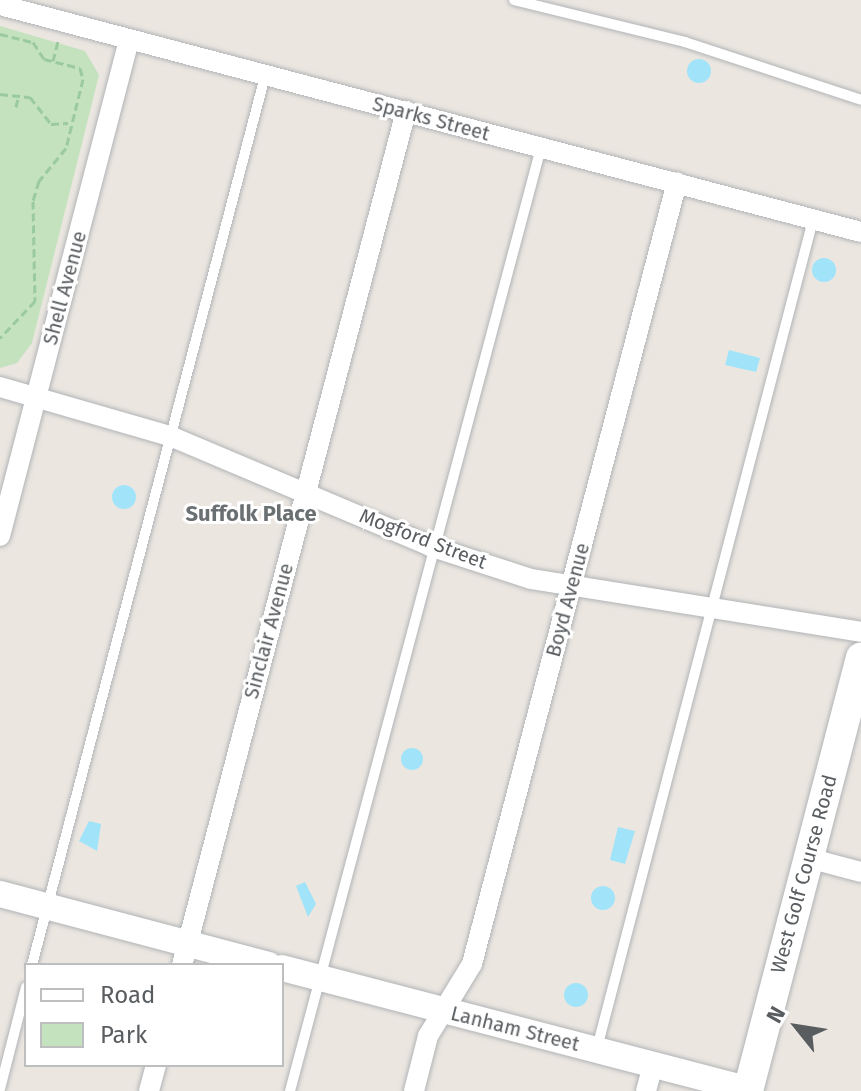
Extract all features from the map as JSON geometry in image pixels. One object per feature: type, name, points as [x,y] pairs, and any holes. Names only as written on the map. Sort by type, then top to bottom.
[{"type":"main road","name":"West Golf Course Road","points":[[748,1090],[861,658]]},
{"type":"street","name":"Sparks Street","points":[[0,5],[861,232]]},
{"type":"street","name":"Shell Avenue","points":[[0,536],[129,40]]},
{"type":"street","name":"Sinclair Avenue","points":[[185,954],[406,111]]},
{"type":"street","name":"Boyd Avenue","points":[[414,1091],[443,1010],[472,964],[677,182]]},
{"type":"street","name":"Mogford Street","points":[[0,387],[37,394],[170,436],[306,489],[434,548],[531,579],[573,583],[709,612],[861,632]]},
{"type":"street","points":[[808,858],[861,872]]},
{"type":"street","points":[[0,894],[47,906],[185,954],[254,963]]},
{"type":"street","name":"Lanham Street","points":[[284,969],[748,1090]]},
{"type":"street","points":[[646,1091],[653,1064]]},
{"type":"street","points":[[149,1091],[155,1067]]},
{"type":"lane","points":[[514,0],[685,42],[861,100]]},
{"type":"lane","points":[[33,963],[265,76]]},
{"type":"lane","points":[[290,1091],[541,148]]},
{"type":"lane","points":[[597,1050],[813,220]]},
{"type":"lane","points":[[0,1089],[24,995]]},
{"type":"path","points":[[0,34],[38,45],[44,59],[80,68],[66,148],[39,181],[33,201],[35,301],[0,338]]},
{"type":"path","points":[[0,94],[30,97],[51,124],[68,123]]},
{"type":"path","points":[[16,107],[19,94]]},
{"type":"green space","points":[[0,26],[85,51],[99,75],[32,343],[17,363],[0,368]]},
{"type":"water","points":[[699,59],[710,66],[711,71],[704,82],[699,83],[688,76],[687,71],[694,60]]},
{"type":"water","points":[[824,258],[833,261],[836,270],[833,279],[824,282],[815,279],[812,270],[815,261]]},
{"type":"water","points":[[729,350],[760,358],[756,372],[725,365]]},
{"type":"water","points":[[124,485],[135,492],[136,497],[129,508],[124,509],[113,502],[112,497],[119,486]]},
{"type":"water","points":[[412,748],[420,751],[423,759],[420,767],[412,770],[404,767],[401,759],[404,751]]},
{"type":"water","points":[[89,821],[101,824],[97,851],[79,841]]},
{"type":"water","points":[[618,827],[635,831],[625,864],[610,860]]},
{"type":"water","points":[[305,882],[316,904],[308,917],[296,886]]},
{"type":"water","points":[[603,886],[612,889],[615,898],[612,907],[603,910],[594,907],[591,898],[594,889]]},
{"type":"water","points":[[576,983],[584,987],[588,995],[584,1003],[576,1007],[568,1003],[564,995],[568,987]]},
{"type":"district","name":"Suffolk Place","points":[[251,514]]}]
